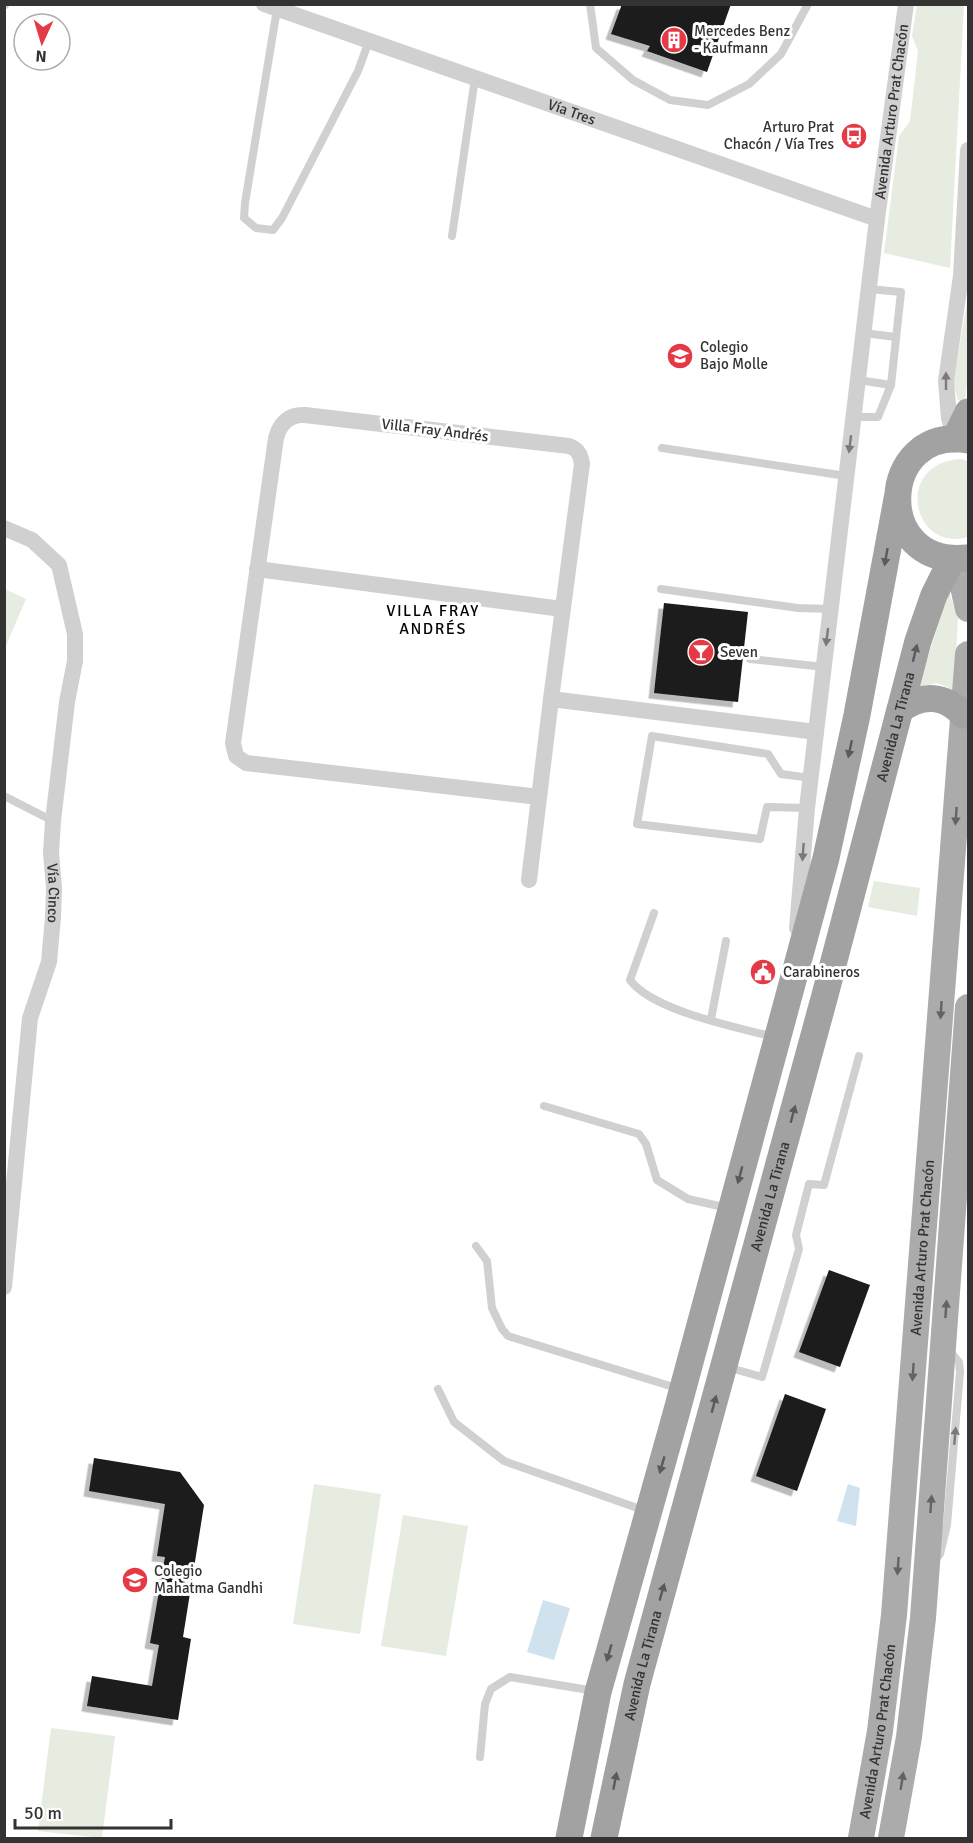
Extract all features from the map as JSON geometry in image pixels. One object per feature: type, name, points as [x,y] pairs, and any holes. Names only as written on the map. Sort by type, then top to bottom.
[{"type":"highway","points":[[569,1839],[598,1692],[683,1390],[843,787],[899,483],[911,460],[931,445],[962,439],[969,412]]},
{"type":"highway","points":[[897,499],[900,519],[909,536],[916,543],[933,554],[960,558]]},
{"type":"highway","name":"Avenida La Tirana","points":[[604,1839],[637,1684],[825,995],[900,710],[927,614],[960,558]]},
{"type":"highway","points":[[900,710],[916,700],[934,698],[951,703],[963,715]]},
{"type":"main road","points":[[960,558],[961,578],[969,609]]},
{"type":"main road","name":"Avenida Arturo Prat Chacón","points":[[861,1839],[880,1731],[894,1614],[969,654]]},
{"type":"main road","name":"Avenida Arturo Prat Chacón","points":[[891,1839],[913,1707],[926,1573],[969,1007]]},
{"type":"street","name":"Avenida Arturo Prat Chacón","points":[[877,219],[906,4]]},
{"type":"street","name":"Vía Tres","points":[[270,7],[877,219]]},
{"type":"street","points":[[962,439],[949,418],[945,381],[961,276],[969,150]]},
{"type":"street","points":[[794,977],[807,808],[877,219]]},
{"type":"street","name":"Villa Fray Andrés","points":[[529,880],[582,464],[578,452],[569,446],[305,415],[286,419],[278,431],[257,569],[233,743],[236,756],[246,763],[539,797]]},
{"type":"street","name":"Vía Cinco","points":[[4,528],[32,540],[60,565],[75,634],[75,662],[67,702],[53,821],[51,853],[54,888],[49,962],[30,1018],[4,1287]]},
{"type":"street","points":[[257,569],[562,609]]},
{"type":"street","points":[[551,699],[816,732]]},
{"type":"lane","points":[[590,4],[596,48],[633,80],[670,100],[708,105],[749,84],[781,54],[808,4]]},
{"type":"lane","points":[[270,7],[244,218],[256,228],[273,230],[282,218],[358,71],[369,41]]},
{"type":"lane","points":[[452,236],[475,78]]},
{"type":"lane","points":[[853,417],[878,417],[891,385],[901,292],[869,289]]},
{"type":"lane","points":[[864,333],[896,337]]},
{"type":"lane","points":[[858,380],[891,385]]},
{"type":"lane","points":[[662,448],[846,476]]},
{"type":"lane","points":[[661,589],[798,609],[831,609]]},
{"type":"lane","points":[[750,659],[824,667]]},
{"type":"lane","points":[[807,808],[767,807],[760,839],[637,824],[652,736],[768,754],[781,774],[811,778]]},
{"type":"lane","points":[[4,796],[53,821]]},
{"type":"lane","points":[[654,913],[630,980],[638,990],[675,1009],[777,1038]]},
{"type":"lane","points":[[711,1019],[726,941]]},
{"type":"lane","points":[[724,1366],[762,1377],[800,1249],[796,1235],[809,1184],[824,1185],[859,1056]]},
{"type":"lane","points":[[544,1106],[639,1134],[646,1144],[657,1180],[688,1199],[731,1209]]},
{"type":"lane","points":[[476,1246],[487,1261],[492,1308],[508,1336],[683,1390]]},
{"type":"lane","points":[[438,1389],[454,1422],[504,1461],[649,1512]]},
{"type":"lane","points":[[480,1757],[485,1704],[491,1689],[510,1677],[598,1692]]},
{"type":"shaded area","points":[[917,5],[964,5],[950,268],[884,253],[899,136],[910,121],[918,51],[912,36]]},
{"type":"shaded area","points":[[968,297],[968,372],[965,402],[958,400],[953,383]]},
{"type":"shaded area","points":[[961,459],[968,461],[968,537],[949,538],[934,532],[923,520],[918,506],[919,490],[926,475],[939,464]]},
{"type":"shaded area","points":[[5,589],[26,599],[5,648]]},
{"type":"shaded area","points":[[949,592],[958,618],[954,690],[937,683],[918,687]]},
{"type":"shaded area","points":[[874,881],[920,888],[917,916],[868,907]]},
{"type":"shaded area","points":[[314,1484],[381,1494],[360,1634],[293,1624]]},
{"type":"shaded area","points":[[403,1515],[468,1526],[446,1656],[381,1646]]},
{"type":"shaded area","points":[[51,1728],[115,1736],[102,1838],[38,1831]]},
{"type":"water","points":[[848,1484],[860,1488],[856,1526],[837,1521]]},
{"type":"water","points":[[543,1600],[570,1608],[554,1660],[527,1652]]},
{"type":"building","name":"Mercedes Benz - Kaufmann","points":[[622,4],[731,4],[707,72],[647,51],[650,46],[611,34]]},
{"type":"building","name":"Seven","points":[[664,603],[748,612],[738,702],[654,693]]},
{"type":"building","points":[[829,1270],[870,1285],[840,1367],[799,1352]]},
{"type":"building","points":[[785,1394],[826,1409],[797,1491],[756,1476]]},
{"type":"building","points":[[94,1458],[180,1472],[204,1505],[183,1637],[191,1639],[178,1720],[87,1706],[92,1676],[152,1686],[159,1645],[150,1643],[165,1557],[157,1556],[165,1504],[89,1491]]},
{"type":"place","name":"Mercedes Benz - Kaufmann","points":[[674,40]]},
{"type":"place","name":"Arturo Prat Chacón / Vía Tres","points":[[854,136]]},
{"type":"place","name":"Colegio Bajo Molle","points":[[680,356]]},
{"type":"place","name":"Seven","points":[[701,652]]},
{"type":"place","name":"Carabineros","points":[[763,972]]},
{"type":"place","name":"Colegio Mahatma Gandhi","points":[[135,1580]]},
{"type":"district","name":"VILLA FRAY ANDRÉS","points":[[433,620]]}]
